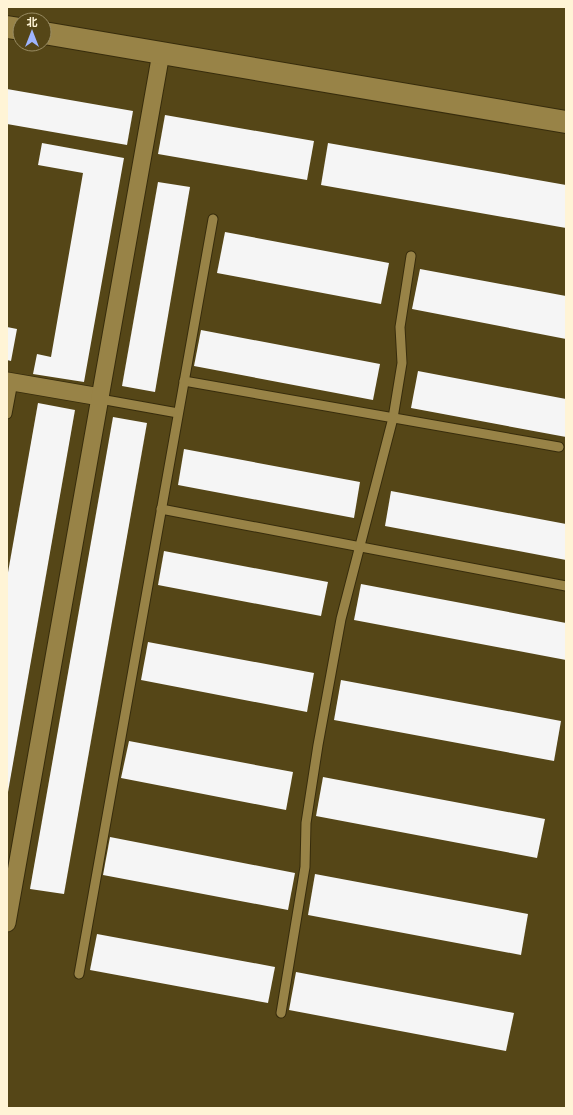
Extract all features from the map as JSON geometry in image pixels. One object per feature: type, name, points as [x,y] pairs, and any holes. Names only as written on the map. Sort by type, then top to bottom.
[{"type":"main road","points":[[52,34],[566,122]]},
{"type":"street","points":[[7,923],[161,53]]},
{"type":"street","points":[[10,381],[100,398]]},
{"type":"lane","points":[[79,974],[213,219]]},
{"type":"lane","points":[[281,1013],[305,867],[306,823],[318,744],[341,619],[393,418],[402,363],[400,327],[411,256]]},
{"type":"lane","points":[[7,414],[10,381]]},
{"type":"lane","points":[[184,381],[559,447]]},
{"type":"lane","points":[[100,398],[178,413]]},
{"type":"lane","points":[[161,509],[566,586]]},
{"type":"building","points":[[7,89],[133,111],[127,145],[7,124]]},
{"type":"building","points":[[165,115],[314,141],[307,180],[158,154]]},
{"type":"building","points":[[42,143],[124,158],[84,382],[33,374],[37,354],[51,357],[83,173],[38,165]]},
{"type":"building","points":[[328,143],[566,185],[566,228],[321,185]]},
{"type":"building","points":[[158,182],[190,187],[155,392],[122,386]]},
{"type":"building","points":[[225,232],[389,263],[381,304],[217,273]]},
{"type":"building","points":[[420,269],[566,296],[566,339],[412,309]]},
{"type":"building","points":[[7,327],[17,329],[11,361],[7,360]]},
{"type":"building","points":[[201,330],[380,364],[373,400],[194,366]]},
{"type":"building","points":[[418,371],[566,399],[566,437],[411,408]]},
{"type":"building","points":[[38,403],[75,410],[7,792],[7,578]]},
{"type":"building","points":[[113,417],[147,423],[64,894],[30,889]]},
{"type":"building","points":[[184,449],[360,482],[354,518],[178,485]]},
{"type":"building","points":[[391,491],[566,524],[566,560],[385,526]]},
{"type":"building","points":[[164,551],[328,582],[321,616],[158,585]]},
{"type":"building","points":[[361,584],[566,623],[566,660],[354,620]]},
{"type":"building","points":[[148,642],[314,673],[307,712],[141,680]]},
{"type":"building","points":[[341,680],[561,721],[554,761],[334,720]]},
{"type":"building","points":[[129,741],[293,772],[286,810],[121,778]]},
{"type":"building","points":[[323,777],[545,819],[537,858],[316,816]]},
{"type":"building","points":[[110,837],[295,873],[288,910],[103,875]]},
{"type":"building","points":[[315,874],[528,914],[521,955],[308,915]]},
{"type":"building","points":[[97,934],[275,967],[268,1003],[90,970]]},
{"type":"building","points":[[296,972],[514,1013],[506,1051],[289,1010]]}]
